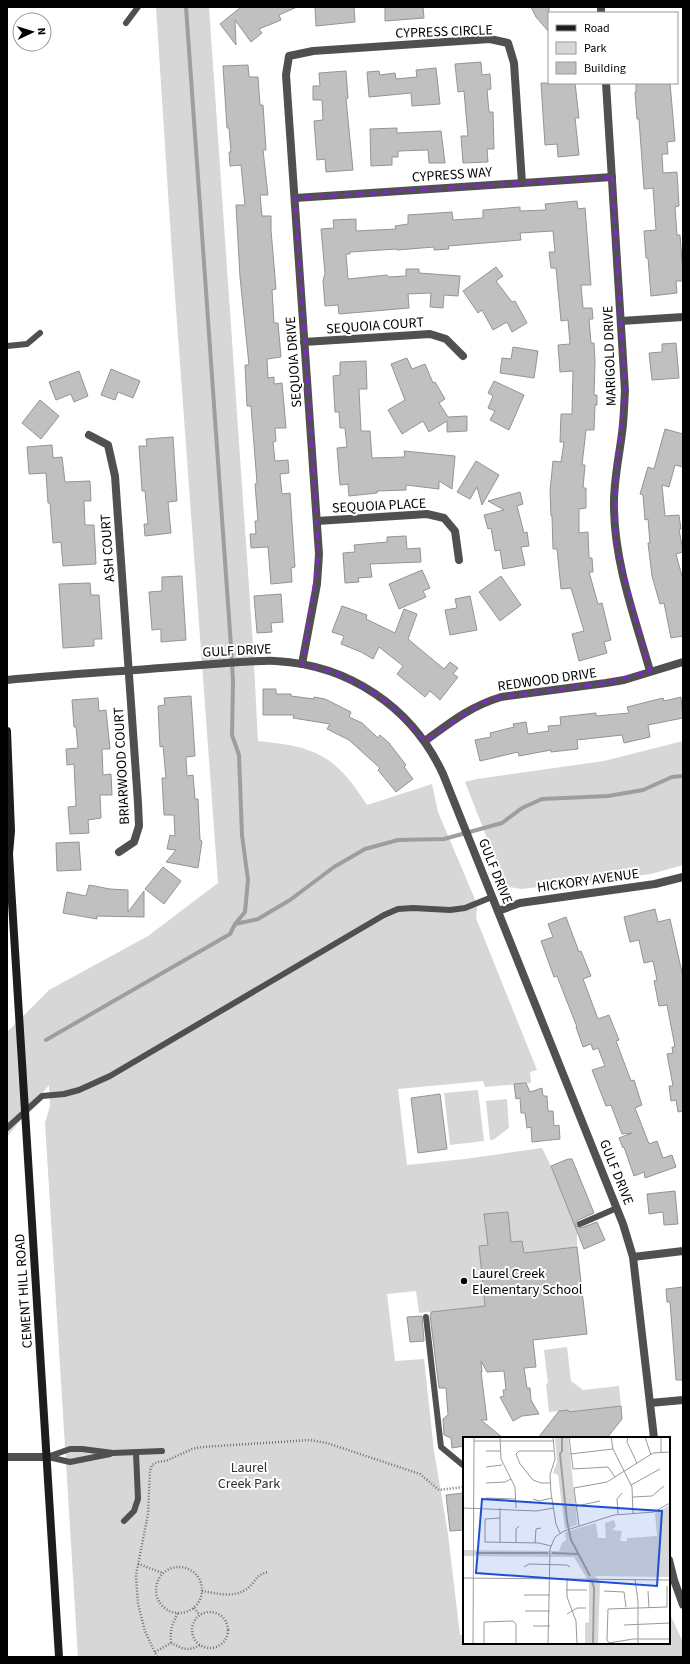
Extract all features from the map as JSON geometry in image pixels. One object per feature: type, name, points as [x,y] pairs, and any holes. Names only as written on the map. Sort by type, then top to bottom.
[{"type":"street","name":"CYPRESS CIRCLE","points":[[289,56],[313,51],[490,39],[508,43],[514,63],[522,183]]},
{"type":"street","name":"SEQUOIA DRIVE","points":[[289,56],[286,75],[319,568],[302,664]]},
{"type":"street","name":"MARIGOLD DRIVE","points":[[606,84],[625,391],[622,432],[616,471],[614,508],[616,544],[624,579],[650,671]]},
{"type":"street","name":"CYPRESS WAY","points":[[295,198],[612,177]]},
{"type":"street","points":[[621,321],[683,317]]},
{"type":"street","name":"SEQUOIA COURT","points":[[304,342],[430,334],[446,339],[462,356]]},
{"type":"street","name":"ASH COURT","points":[[89,435],[108,445],[115,476],[129,671]]},
{"type":"street","name":"SEQUOIA PLACE","points":[[317,522],[427,514],[444,518],[455,531],[459,560]]},
{"type":"street","name":"GULF DRIVE","points":[[7,680],[242,662],[274,661],[302,664],[335,673],[360,684],[394,708],[425,741],[443,774],[617,1208],[633,1257],[654,1437]]},
{"type":"street","name":"REDWOOD DRIVE","points":[[425,741],[464,713],[482,703],[501,697],[624,680],[683,662]]},
{"type":"street","name":"BRIARWOOD COURT","points":[[119,852],[134,842],[139,826],[129,671]]},
{"type":"street","name":"CEMENT HILL ROAD","points":[[7,731],[9,854],[59,1657]]},
{"type":"street","name":"HICKORY AVENUE","points":[[498,911],[520,903],[655,884],[683,877]]},
{"type":"street","points":[[633,1257],[683,1250]]},
{"type":"street","points":[[650,1403],[683,1400]]},
{"type":"street","points":[[7,1457],[47,1457]]},
{"type":"street","points":[[670,1564],[683,1605]]},
{"type":"lane","points":[[126,23],[138,7]]},
{"type":"lane","points":[[7,346],[27,344],[40,333]]},
{"type":"lane","points":[[7,1128],[42,1096],[64,1094],[79,1090],[110,1076],[384,915],[398,909],[413,908],[450,910],[465,908],[492,897]]},
{"type":"lane","points":[[580,1224],[617,1208]]},
{"type":"lane","points":[[426,1317],[441,1447],[463,1465]]},
{"type":"lane","points":[[47,1457],[70,1449],[113,1453],[162,1451]]},
{"type":"lane","points":[[47,1457],[70,1462],[113,1453]]},
{"type":"lane","points":[[124,1521],[134,1511],[138,1499],[136,1453]]},
{"type":"path","points":[[157,1657],[144,1631],[138,1604],[136,1575],[148,1514],[149,1478],[152,1465],[157,1462],[166,1461],[192,1449],[202,1447],[310,1440],[327,1443],[420,1474],[439,1490],[463,1486]]},
{"type":"path","points":[[138,1564],[162,1573]]},
{"type":"path","points":[[176,1566],[184,1567],[197,1574],[201,1581],[202,1591],[198,1603],[194,1608],[178,1613],[168,1610],[158,1601],[156,1586],[162,1573],[169,1568],[176,1566]]},
{"type":"path","points":[[202,1591],[229,1594],[239,1593],[247,1590],[258,1576],[269,1572]]},
{"type":"path","points":[[194,1608],[200,1615]]},
{"type":"path","points":[[206,1612],[214,1612],[225,1620],[228,1627],[228,1634],[220,1645],[213,1648],[206,1648],[194,1640],[192,1626],[200,1615],[206,1612]]},
{"type":"path","points":[[171,1643],[170,1632],[172,1624],[178,1613]]},
{"type":"path","points":[[155,1652],[171,1643]]},
{"type":"path","points":[[171,1643],[184,1649],[192,1650],[200,1645]]},
{"type":"highlighted area","points":[[612,177],[625,391],[616,471],[616,544],[650,671],[606,683],[501,697],[482,703],[425,741],[394,708],[371,691],[335,673],[302,664],[319,554],[295,198]]},
{"type":"green space","name":"Laurel Creek Park","points":[[156,7],[209,7],[253,645],[258,741],[295,746],[323,756],[345,775],[367,805],[432,784],[438,812],[474,897],[477,908],[476,918],[537,1070],[530,1072],[531,1083],[485,1087],[483,1081],[398,1089],[407,1165],[465,1159],[542,1148],[551,1166],[577,1232],[577,1247],[524,1253],[522,1241],[510,1242],[507,1212],[485,1214],[486,1232],[490,1244],[479,1246],[485,1306],[419,1313],[416,1291],[387,1294],[395,1361],[424,1359],[434,1451],[448,1534],[460,1635],[463,1635],[463,1644],[670,1644],[670,1614],[683,1642],[683,1657],[78,1657],[45,1123],[50,1106],[49,1085],[7,1137],[7,1032],[49,990],[148,936],[218,883],[172,254]]},
{"type":"green space","points":[[683,741],[683,865],[651,874],[521,889],[510,887],[503,879],[465,782],[604,761]]},
{"type":"green space","points":[[478,1090],[484,1141],[450,1145],[444,1093]]},
{"type":"green space","points":[[507,1099],[509,1128],[493,1140],[490,1140],[486,1101]]},
{"type":"green space","points":[[567,1347],[571,1381],[583,1390],[619,1386],[621,1406],[569,1412],[568,1410],[549,1412],[546,1384],[548,1383],[544,1350]]},
{"type":"building","points":[[241,7],[297,7],[279,15],[281,20],[259,29],[262,33],[251,42],[235,20],[236,45],[220,24]]},
{"type":"building","points":[[315,7],[354,7],[355,22],[316,26]]},
{"type":"building","points":[[385,7],[423,7],[424,18],[385,21]]},
{"type":"building","points":[[531,7],[549,7],[548,31],[536,17]]},
{"type":"building","points":[[481,62],[482,75],[490,74],[491,89],[487,90],[489,112],[493,112],[494,149],[487,149],[488,162],[463,163],[461,136],[468,136],[464,91],[458,92],[455,64]]},
{"type":"building","points":[[248,65],[249,77],[258,77],[260,105],[263,105],[266,150],[263,150],[268,195],[260,195],[262,216],[271,216],[276,289],[272,290],[274,323],[278,323],[281,357],[267,359],[268,378],[274,377],[274,384],[282,383],[286,428],[275,428],[276,441],[273,442],[275,461],[288,460],[289,473],[280,474],[282,494],[290,493],[295,567],[291,568],[292,582],[271,584],[268,547],[251,548],[250,534],[256,534],[255,521],[258,521],[255,484],[257,483],[251,406],[247,406],[245,365],[249,365],[240,277],[236,205],[245,205],[241,165],[230,166],[229,152],[231,152],[229,128],[227,128],[223,66]]},
{"type":"building","points":[[436,68],[440,104],[412,106],[411,93],[369,97],[367,72],[379,71],[380,75],[395,73],[396,79],[417,77],[416,70]]},
{"type":"building","points":[[346,71],[348,98],[346,99],[353,170],[326,172],[325,159],[317,160],[314,121],[323,120],[322,100],[313,100],[313,86],[320,86],[319,73]]},
{"type":"building","points":[[541,83],[575,84],[579,118],[575,118],[579,155],[558,157],[557,144],[545,145]]},
{"type":"building","points":[[636,84],[670,84],[675,141],[667,142],[668,154],[662,154],[663,173],[677,172],[679,206],[675,207],[677,235],[680,235],[683,281],[676,281],[677,293],[651,296],[644,231],[656,230],[653,188],[644,189],[639,119],[637,119]]},
{"type":"building","points":[[397,128],[397,133],[441,131],[445,163],[429,163],[428,150],[398,151],[398,157],[392,157],[392,165],[371,166],[370,129]]},
{"type":"building","points":[[577,201],[578,209],[585,208],[591,285],[581,285],[583,308],[592,308],[593,319],[589,319],[591,343],[594,343],[594,395],[597,395],[594,430],[586,430],[582,465],[585,465],[583,488],[586,488],[586,508],[579,509],[579,533],[588,532],[589,558],[592,558],[593,572],[589,572],[598,604],[602,603],[611,640],[604,642],[607,653],[579,661],[572,634],[584,631],[571,588],[561,589],[557,549],[553,549],[551,516],[550,491],[553,461],[561,462],[564,442],[560,442],[561,414],[572,414],[573,371],[560,372],[558,345],[570,344],[568,320],[561,321],[556,268],[551,268],[549,252],[555,252],[553,231],[520,233],[521,240],[448,246],[449,249],[434,250],[434,247],[350,252],[350,254],[346,254],[348,279],[387,275],[388,277],[406,276],[406,269],[419,269],[419,273],[460,276],[458,296],[444,295],[443,308],[430,307],[431,293],[408,294],[409,308],[339,314],[338,305],[325,306],[323,281],[325,273],[321,229],[334,228],[333,220],[356,219],[356,231],[396,229],[395,226],[408,224],[408,215],[452,212],[453,220],[483,218],[483,210],[520,207],[520,211],[546,210],[545,204]]},
{"type":"building","points":[[496,267],[503,276],[496,281],[512,302],[515,301],[527,323],[512,332],[507,322],[493,330],[482,310],[478,313],[463,291]]},
{"type":"building","points":[[676,343],[679,378],[652,380],[649,353],[662,352],[662,344]]},
{"type":"building","points":[[513,347],[538,351],[534,378],[500,373],[502,358],[511,359]]},
{"type":"building","points":[[407,358],[412,369],[425,364],[433,383],[435,382],[445,399],[439,403],[448,417],[467,416],[467,431],[447,432],[447,421],[429,432],[423,421],[402,434],[388,410],[405,400],[391,364]]},
{"type":"building","points":[[366,361],[367,389],[359,389],[361,431],[370,431],[372,458],[405,457],[404,451],[455,456],[452,489],[439,481],[439,489],[406,485],[406,490],[377,491],[377,493],[349,496],[348,484],[340,485],[337,448],[347,447],[345,428],[340,428],[339,412],[335,412],[333,376],[340,375],[340,362]]},
{"type":"building","points":[[111,369],[140,381],[133,398],[118,392],[115,400],[101,395]]},
{"type":"building","points":[[79,371],[88,396],[74,402],[71,394],[56,400],[49,382]]},
{"type":"building","points":[[494,381],[524,395],[509,430],[490,420],[495,411],[488,408],[493,396],[488,393]]},
{"type":"building","points":[[40,400],[59,416],[41,439],[22,423]]},
{"type":"building","points":[[665,429],[683,434],[683,467],[675,465],[669,487],[662,485],[665,516],[679,515],[681,529],[679,529],[683,552],[676,554],[683,580],[683,636],[671,638],[664,603],[660,604],[652,576],[648,543],[650,543],[648,519],[645,520],[643,495],[640,494],[648,467],[654,469]]},
{"type":"building","points":[[173,437],[177,501],[168,502],[171,533],[145,536],[144,524],[148,524],[145,491],[142,491],[139,446],[147,446],[146,439]]},
{"type":"building","points":[[52,445],[53,458],[62,457],[65,482],[90,481],[91,501],[84,501],[85,525],[94,525],[96,564],[63,566],[61,542],[53,543],[46,473],[29,474],[27,447]]},
{"type":"building","points":[[476,461],[499,475],[482,505],[477,487],[470,499],[457,492]]},
{"type":"building","points":[[520,492],[523,504],[517,506],[524,533],[527,532],[529,546],[521,547],[525,565],[503,569],[500,550],[495,551],[491,528],[488,529],[484,515],[504,510],[488,501]]},
{"type":"building","points":[[406,536],[407,549],[420,548],[421,562],[370,564],[372,577],[358,578],[359,582],[345,583],[343,553],[355,552],[354,545],[387,542],[387,537]]},
{"type":"building","points":[[422,570],[430,588],[423,591],[426,597],[399,609],[389,584]]},
{"type":"building","points":[[182,576],[186,640],[161,642],[161,629],[152,630],[149,592],[162,591],[162,577]]},
{"type":"building","points":[[501,576],[521,605],[500,621],[479,592]]},
{"type":"building","points":[[90,583],[91,595],[99,595],[102,639],[94,639],[94,646],[63,648],[59,584]]},
{"type":"building","points":[[281,594],[283,622],[271,623],[272,632],[257,633],[254,596]]},
{"type":"building","points":[[470,596],[477,630],[450,635],[445,610],[457,608],[455,599]]},
{"type":"building","points":[[342,606],[367,615],[366,619],[395,633],[404,609],[417,614],[408,639],[444,669],[450,662],[458,668],[453,674],[458,677],[440,700],[430,691],[425,697],[397,674],[403,666],[379,647],[373,659],[361,652],[341,644],[344,636],[332,632]]},
{"type":"building","points":[[263,689],[276,689],[276,694],[291,694],[291,696],[325,699],[351,712],[349,717],[362,723],[378,738],[380,735],[389,743],[406,765],[404,767],[413,779],[396,792],[378,770],[380,768],[349,740],[327,729],[330,724],[293,718],[294,715],[263,715]]},
{"type":"building","points":[[191,696],[195,756],[186,757],[187,776],[193,775],[195,799],[198,799],[200,840],[202,841],[198,868],[166,862],[176,850],[167,849],[170,835],[175,836],[174,815],[164,815],[162,778],[166,778],[163,746],[160,747],[158,706],[165,705],[164,698]]},
{"type":"building","points":[[681,697],[683,718],[648,725],[650,737],[624,743],[622,735],[577,740],[578,749],[551,752],[551,750],[519,756],[518,752],[480,761],[475,740],[491,737],[490,733],[514,727],[513,724],[526,722],[528,734],[549,731],[548,726],[561,725],[560,717],[596,713],[596,716],[629,713],[627,707],[663,698],[664,701]]},
{"type":"building","points":[[98,698],[99,711],[106,710],[110,749],[102,749],[103,775],[111,774],[112,795],[100,795],[101,818],[88,820],[89,833],[70,834],[68,807],[76,806],[74,764],[67,765],[66,749],[78,748],[76,727],[74,727],[72,700]]},
{"type":"building","points":[[79,842],[81,870],[57,871],[56,843]]},
{"type":"building","points":[[163,867],[181,881],[164,904],[145,889]]},
{"type":"building","points":[[89,885],[110,889],[128,890],[128,912],[144,891],[144,917],[97,916],[97,919],[63,913],[67,892],[86,896]]},
{"type":"building","points":[[655,909],[658,922],[670,919],[683,977],[683,1111],[678,1112],[676,1100],[671,1101],[669,1086],[673,1086],[667,1054],[673,1053],[672,1047],[675,1047],[667,1005],[659,1006],[654,981],[657,980],[653,961],[644,963],[639,940],[630,942],[624,917]]},
{"type":"building","points":[[566,917],[579,952],[581,951],[591,976],[583,979],[598,1019],[609,1015],[619,1040],[616,1041],[631,1081],[634,1080],[642,1105],[635,1108],[649,1144],[657,1141],[663,1158],[672,1155],[676,1167],[645,1178],[644,1172],[634,1176],[624,1147],[623,1148],[619,1138],[632,1133],[622,1134],[611,1105],[606,1106],[592,1070],[605,1066],[598,1048],[593,1050],[591,1044],[583,1047],[577,1027],[557,976],[554,977],[541,941],[553,937],[548,924]]},
{"type":"building","points":[[526,1083],[530,1092],[542,1088],[543,1096],[547,1096],[548,1111],[553,1111],[554,1126],[559,1125],[560,1139],[532,1142],[531,1127],[527,1128],[525,1113],[521,1113],[520,1098],[516,1099],[514,1084]]},
{"type":"building","points":[[440,1094],[447,1149],[418,1153],[411,1098]]},
{"type":"building","points":[[568,1159],[572,1159],[594,1213],[578,1220],[576,1226],[581,1228],[597,1222],[605,1240],[584,1249],[551,1166]]},
{"type":"building","points":[[675,1191],[678,1224],[664,1225],[663,1212],[649,1214],[647,1194]]},
{"type":"building","points":[[508,1212],[511,1242],[522,1241],[524,1253],[577,1247],[587,1334],[533,1340],[536,1367],[524,1368],[527,1388],[530,1388],[531,1400],[539,1414],[522,1416],[513,1421],[500,1397],[504,1396],[503,1390],[506,1390],[504,1371],[487,1372],[481,1361],[487,1420],[481,1420],[502,1437],[463,1437],[463,1446],[452,1448],[451,1438],[444,1435],[443,1419],[448,1415],[446,1388],[439,1388],[430,1315],[431,1312],[485,1306],[479,1246],[488,1245],[484,1214]]},
{"type":"building","points":[[683,1287],[683,1380],[676,1380],[670,1302],[667,1302],[666,1289]]},
{"type":"building","points":[[422,1316],[424,1341],[410,1342],[407,1317]]},
{"type":"building","points":[[621,1406],[622,1419],[608,1437],[539,1437],[559,1411],[568,1410],[569,1412]]},
{"type":"building","points":[[463,1493],[463,1530],[450,1531],[446,1495]]},
{"type":"waterway","points":[[186,7],[231,646],[233,681],[232,735],[239,755],[242,835],[248,880],[245,912],[235,924]]},
{"type":"waterway","points":[[46,1040],[230,934],[235,924],[258,919],[290,900],[334,867],[365,849],[398,840],[444,839],[502,823],[522,808],[542,799],[608,796],[643,790],[672,777],[683,776]]},
{"type":"place","name":"Laurel Creek Elementary School","points":[[464,1281]]}]
